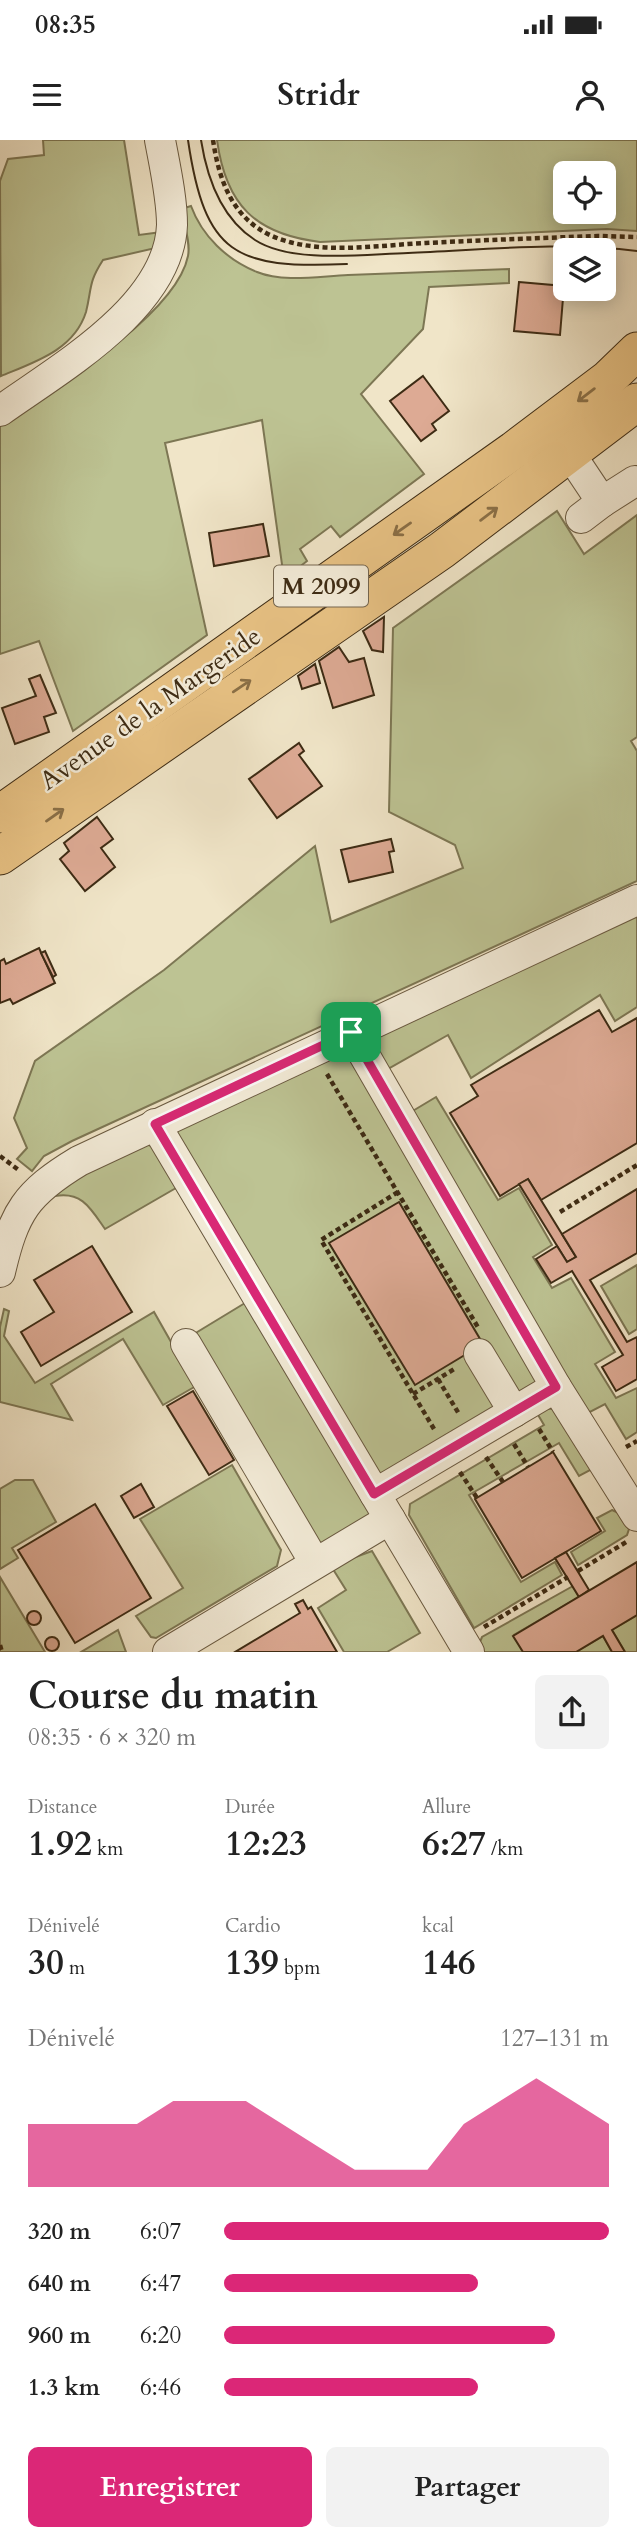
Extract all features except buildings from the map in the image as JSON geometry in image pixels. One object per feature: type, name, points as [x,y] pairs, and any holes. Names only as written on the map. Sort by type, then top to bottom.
[{"type":"main road","name":"Avenue de la Margeride","points":[[0,814],[514,450],[608,379],[637,351]]},
{"type":"main road","name":"Avenue de la Margeride","points":[[0,856],[442,550],[637,402]]},
{"type":"street","points":[[0,411],[84,351],[146,295],[163,265],[172,225],[160,140]]},
{"type":"street","points":[[570,454],[592,510],[635,481]]},
{"type":"street","points":[[0,1272],[15,1220],[40,1187],[79,1161],[637,900]]},
{"type":"street","points":[[351,1032],[556,1387],[637,1516]]},
{"type":"street","points":[[155,1124],[466,1646]]},
{"type":"street","points":[[186,1345],[315,1563]]},
{"type":"street","points":[[479,1354],[514,1412]]},
{"type":"street","points":[[168,1652],[315,1563],[382,1506],[480,1447],[514,1412],[556,1387]]},
{"type":"path","points":[[213,140],[219,175],[236,207],[258,228],[289,242],[349,247],[586,236],[637,237]]},
{"type":"path","points":[[327,1074],[490,1348],[413,1394]]},
{"type":"path","points":[[560,1212],[637,1165]]},
{"type":"path","points":[[398,1192],[321,1240],[477,1498]]},
{"type":"path","points":[[438,1378],[503,1482]]},
{"type":"path","points":[[538,1428],[554,1452]]},
{"type":"path","points":[[513,1443],[528,1467]]},
{"type":"path","points":[[578,1571],[637,1536]]},
{"type":"path","points":[[466,1646],[568,1577]]},
{"type":"path","points":[[0,1646],[2,1652]]},
{"type":"green space","points":[[43,140],[124,140],[139,235],[162,232],[160,247],[103,260],[93,280],[86,312],[72,336],[52,353],[1,376],[0,181],[8,159],[44,155]]},
{"type":"green space","points":[[217,140],[637,140],[637,231],[607,229],[320,242],[278,232],[261,223],[236,199],[228,182]]},
{"type":"green space","points":[[191,206],[202,227],[217,246],[246,267],[268,275],[302,278],[509,269],[509,283],[429,287],[423,329],[361,394],[424,474],[340,537],[331,526],[300,549],[307,561],[284,579],[262,420],[165,443],[207,635],[73,731],[39,641],[0,654],[0,424],[108,350],[161,303],[179,279],[188,256],[188,238],[181,209]]},
{"type":"green space","points":[[557,511],[584,554],[637,515],[637,737],[631,741],[637,751],[637,881],[72,1141],[44,1156],[32,1171],[17,1159],[27,1148],[14,1118],[35,1061],[164,970],[315,846],[331,922],[463,868],[455,845],[389,812],[393,628]]},
{"type":"green space","points":[[637,915],[637,1007],[615,1021],[600,995],[471,1078],[448,1035],[386,1070],[373,1042],[377,1036]]},
{"type":"green space","points":[[350,1050],[537,1382],[375,1483],[175,1134],[178,1127]]},
{"type":"green space","points":[[436,1097],[498,1200],[519,1188],[552,1245],[533,1257],[552,1288],[571,1278],[615,1352],[595,1364],[616,1398],[637,1388],[637,1432],[626,1439],[605,1404],[588,1413],[406,1115]]},
{"type":"green space","points":[[141,1143],[163,1149],[375,1509],[372,1518],[322,1548],[194,1334],[245,1303],[176,1188],[105,1229],[90,1208],[79,1199],[64,1195],[55,1196],[62,1184]]},
{"type":"green space","points":[[637,1265],[637,1329],[629,1334],[601,1286]]},
{"type":"green space","points":[[4,1309],[9,1311],[4,1336],[35,1383],[154,1312],[196,1386],[163,1405],[123,1339],[51,1384],[72,1420],[0,1402],[0,1327]]},
{"type":"green space","points":[[534,1408],[556,1409],[596,1467],[579,1476],[559,1443],[469,1495],[521,1582],[555,1562],[562,1575],[474,1628],[409,1515],[410,1504],[544,1425]]},
{"type":"green space","points":[[232,1465],[281,1550],[277,1566],[156,1638],[151,1637],[136,1616],[183,1588],[140,1519]]},
{"type":"green space","points":[[15,1480],[33,1480],[56,1522],[12,1548],[18,1558],[0,1569],[0,1489]]},
{"type":"green space","points":[[612,1510],[621,1514],[629,1529],[627,1535],[578,1565],[571,1552],[605,1531],[597,1518]]},
{"type":"green space","points":[[372,1551],[420,1633],[387,1652],[344,1652],[318,1608],[346,1590],[331,1566]]},
{"type":"green space","points":[[0,1577],[45,1652],[0,1652]]},
{"type":"green space","points":[[573,1586],[579,1597],[514,1635],[523,1652],[479,1652],[477,1649],[482,1637]]},
{"type":"green space","points":[[637,1615],[637,1652],[625,1652],[612,1630]]},
{"type":"green space","points":[[118,1630],[126,1652],[81,1652]]},
{"type":"green space","points":[[603,1636],[612,1652],[576,1652]]},
{"type":"tram line","points":[[188,140],[204,209],[216,231],[232,247],[252,257],[277,263],[347,264]]},
{"type":"tram line","points":[[201,140],[212,183],[233,220],[255,240],[288,252],[350,256],[551,246],[637,251]]},
{"type":"route","points":[[351,1032],[556,1387],[374,1494],[155,1124],[351,1032]]}]
